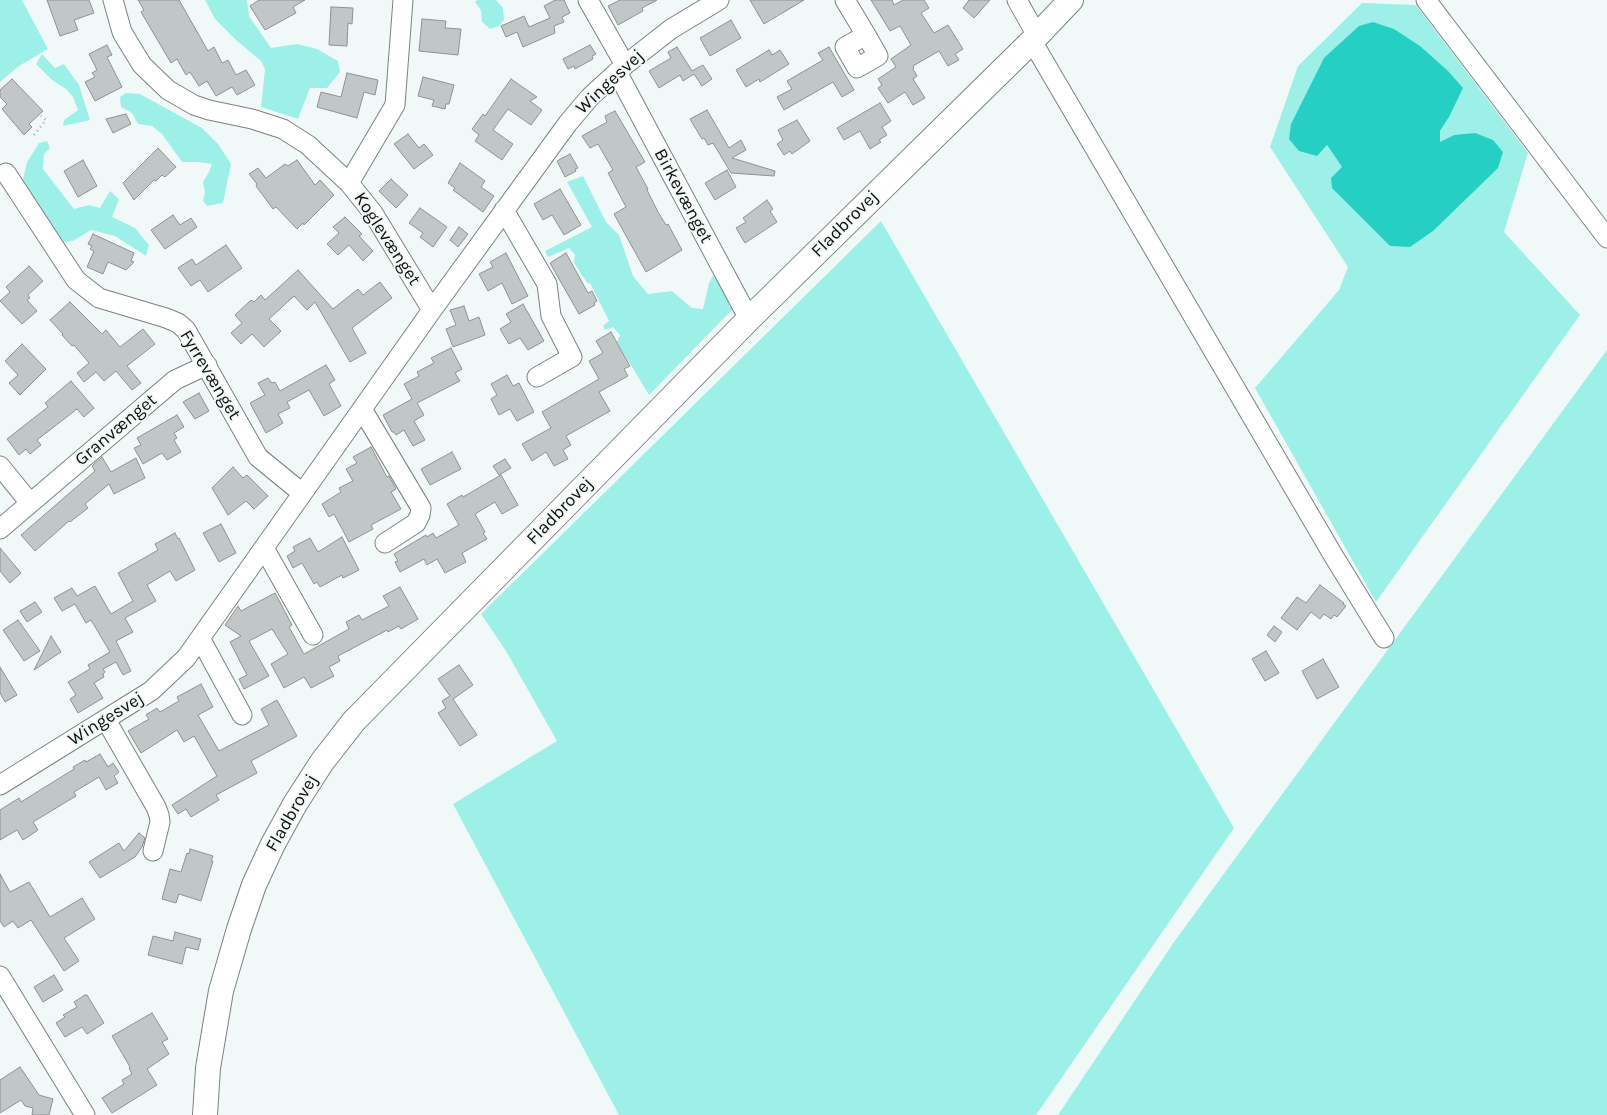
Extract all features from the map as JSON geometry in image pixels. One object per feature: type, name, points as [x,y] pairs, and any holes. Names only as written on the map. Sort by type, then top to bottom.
[{"type":"main road","name":"Fladbrovej","points":[[205,1115],[208,1068],[217,1009],[225,973],[239,929],[254,884],[273,844],[295,804],[322,762],[354,721],[749,319],[1070,0]]},
{"type":"street","name":"Koglevænget","points":[[113,0],[122,32],[142,65],[168,90],[194,105],[252,119],[283,129],[308,145],[349,183],[373,213],[432,310]]},
{"type":"street","points":[[349,183],[395,105],[403,0]]},
{"type":"street","name":"Birkevænget","points":[[588,0],[621,69],[749,319]]},
{"type":"street","name":"Wingesvej","points":[[0,785],[151,691],[186,658],[432,310],[568,123],[590,97],[621,69],[671,29],[719,0]]},
{"type":"street","points":[[845,0],[866,35]]},
{"type":"street","points":[[1017,0],[1034,37],[1333,555],[1384,638]]},
{"type":"street","points":[[1426,0],[1607,238]]},
{"type":"street","name":"Fyrrevænget","points":[[6,173],[76,280],[99,298],[166,318],[178,323],[186,330],[258,457],[302,493]]},
{"type":"street","points":[[504,210],[547,284],[551,316],[572,357],[537,377]]},
{"type":"street","name":"Granvænget","points":[[0,529],[175,380],[207,365]]},
{"type":"street","points":[[362,409],[421,508],[416,523],[405,532],[385,543]]},
{"type":"street","points":[[0,466],[30,503]]},
{"type":"street","points":[[264,548],[313,635]]},
{"type":"street","points":[[200,638],[242,715]]},
{"type":"street","points":[[106,720],[159,815],[160,822],[153,851]]},
{"type":"street","points":[[0,976],[85,1115]]},
{"type":"path","points":[[34,135],[46,120],[41,116]]},
{"type":"shaded area","points":[[0,0],[22,0],[48,49],[19,66],[0,82]]},
{"type":"shaded area","points":[[205,0],[247,0],[249,16],[271,48],[297,44],[317,49],[338,61],[340,72],[327,88],[310,88],[298,119],[261,107],[265,69],[261,61],[215,19]]},
{"type":"shaded area","points":[[477,0],[496,0],[503,8],[504,20],[499,26],[490,29],[482,22],[481,10],[475,2]]},
{"type":"shaded area","points":[[1362,3],[1416,5],[1528,153],[1504,232],[1580,315],[1376,602],[1255,388],[1339,290],[1348,267],[1270,147],[1298,66]],"holes":[[[1307,94],[1449,117],[1440,131],[1440,143],[1454,135],[1390,246],[1326,144],[1291,124]]]},
{"type":"shaded area","points":[[1373,22],[1394,29],[1420,46],[1448,71],[1463,88],[1440,131],[1440,142],[1454,135],[1475,133],[1493,140],[1503,152],[1498,168],[1433,231],[1410,247],[1390,246],[1332,188],[1331,178],[1342,167],[1327,145],[1317,156],[1299,151],[1289,139],[1291,124],[1324,58],[1359,26]]},
{"type":"shaded area","points":[[42,54],[55,68],[64,64],[79,85],[90,120],[63,126],[64,120],[78,110],[73,97],[66,89],[52,80],[36,64]]},
{"type":"shaded area","points":[[126,93],[140,94],[202,128],[218,144],[231,164],[223,203],[207,206],[203,201],[205,192],[203,182],[212,164],[182,162],[162,134],[152,126],[138,124],[132,113],[121,107],[120,97]]},
{"type":"shaded area","points":[[47,141],[50,148],[44,154],[43,169],[74,209],[89,205],[100,208],[110,191],[119,199],[112,217],[135,228],[149,245],[146,256],[115,236],[91,230],[73,241],[62,242],[22,184],[27,162],[39,143]]},
{"type":"shaded area","points":[[583,176],[606,222],[619,235],[633,276],[648,294],[672,291],[692,308],[703,309],[709,283],[714,274],[734,308],[649,395],[617,342],[620,335],[613,327],[605,330],[603,326],[609,321],[590,283],[588,284],[574,263],[575,255],[569,248],[548,257],[545,251],[592,227],[567,182]]},
{"type":"shaded area","points":[[881,221],[1234,828],[1036,1115],[619,1115],[453,804],[557,741],[506,651],[481,614]]},
{"type":"shaded area","points":[[1607,350],[1607,1115],[1058,1115],[1174,942]]},
{"type":"building","points":[[47,0],[89,0],[94,13],[74,20],[78,30],[60,36]]},
{"type":"building","points":[[138,0],[179,0],[208,51],[214,47],[222,63],[228,60],[236,75],[246,70],[255,85],[237,95],[232,87],[216,96],[207,81],[199,86],[190,72],[186,75],[177,59],[171,63],[141,12],[144,10]]},
{"type":"building","points":[[259,0],[305,0],[293,7],[296,13],[265,30],[250,6]]},
{"type":"building","points":[[555,0],[564,0],[570,13],[562,17],[564,22],[554,26],[555,33],[523,47],[517,32],[506,37],[501,26],[524,16],[529,27],[550,18],[544,6]]},
{"type":"building","points":[[620,0],[657,0],[642,8],[643,11],[618,25],[608,6]]},
{"type":"building","points":[[750,0],[804,0],[764,24]]},
{"type":"building","points":[[871,0],[892,0],[894,5],[903,0],[924,0],[929,8],[921,13],[934,33],[948,25],[963,49],[955,54],[959,60],[948,66],[939,51],[913,66],[917,76],[913,79],[925,98],[913,105],[905,92],[888,103],[878,88],[882,85],[878,79],[896,67],[891,59],[911,45],[900,26],[890,31]]},
{"type":"building","points":[[969,0],[990,0],[974,18],[963,8]]},
{"type":"building","points":[[331,7],[353,8],[352,24],[348,23],[347,46],[329,45]]},
{"type":"building","points":[[422,19],[446,21],[445,28],[461,29],[458,55],[419,51]]},
{"type":"building","points":[[731,20],[741,38],[710,56],[700,38]]},
{"type":"building","points":[[107,45],[112,55],[107,57],[122,87],[95,101],[85,82],[95,77],[92,73],[97,70],[89,54]]},
{"type":"building","points":[[590,45],[596,54],[592,56],[593,59],[575,69],[574,66],[568,69],[563,59]]},
{"type":"building","points":[[677,47],[692,71],[703,65],[712,79],[702,86],[694,74],[683,81],[680,75],[659,88],[649,71],[671,58],[668,52]]},
{"type":"building","points":[[829,47],[854,90],[842,97],[833,82],[784,110],[777,97],[792,89],[787,81],[823,60],[818,53]]},
{"type":"building","points":[[769,50],[772,55],[780,50],[789,64],[760,82],[759,79],[746,87],[736,70]]},
{"type":"building","points":[[347,73],[378,80],[375,95],[364,92],[357,118],[317,107],[321,92],[341,97]]},
{"type":"building","points":[[423,77],[454,85],[449,104],[446,104],[445,109],[432,106],[434,100],[418,96]]},
{"type":"building","points":[[12,79],[43,111],[29,124],[32,127],[24,135],[2,109],[7,104],[0,97],[0,90]]},
{"type":"building","points":[[511,79],[537,97],[530,101],[542,110],[531,125],[508,109],[493,130],[513,144],[502,160],[475,141],[479,135],[472,129],[483,114],[485,116]]},
{"type":"building","points":[[880,103],[891,121],[882,127],[887,135],[879,140],[881,142],[870,149],[860,131],[844,140],[837,128]]},
{"type":"building","points":[[707,110],[729,148],[741,140],[746,150],[732,158],[775,171],[774,176],[731,173],[713,143],[708,145],[704,138],[702,139],[690,119]]},
{"type":"building","points":[[615,111],[645,162],[636,167],[647,190],[658,212],[666,225],[668,224],[682,250],[646,272],[614,214],[626,207],[608,173],[613,170],[598,144],[590,148],[582,136],[607,122],[605,116]]},
{"type":"building","points":[[126,114],[131,124],[113,133],[106,119]]},
{"type":"building","points":[[797,120],[810,141],[792,154],[790,151],[784,155],[777,144],[783,140],[778,130]]},
{"type":"building","points":[[408,134],[419,148],[424,144],[433,155],[414,169],[394,144]]},
{"type":"building","points":[[158,148],[176,167],[165,177],[162,175],[156,181],[154,180],[134,200],[123,183]]},
{"type":"building","points":[[570,154],[578,168],[565,177],[557,161]]},
{"type":"building","points":[[83,160],[97,186],[78,197],[64,171]]},
{"type":"building","points":[[297,160],[315,185],[320,180],[334,195],[304,225],[303,223],[297,229],[276,207],[273,209],[249,174],[258,168],[266,178],[285,164],[288,166]]},
{"type":"building","points":[[460,163],[485,181],[481,187],[494,196],[483,212],[453,190],[455,188],[448,183]]},
{"type":"building","points":[[727,170],[736,187],[715,200],[705,183]]},
{"type":"building","points":[[391,179],[408,195],[396,208],[379,191]]},
{"type":"building","points":[[560,189],[581,225],[564,235],[552,215],[543,220],[534,204]]},
{"type":"building","points":[[767,200],[773,209],[770,211],[777,222],[745,243],[736,228],[746,222],[743,218]]},
{"type":"building","points":[[420,208],[447,227],[433,247],[420,237],[423,233],[409,223]]},
{"type":"building","points":[[173,215],[180,225],[191,218],[197,227],[165,249],[151,230]]},
{"type":"building","points":[[345,217],[362,234],[359,236],[373,251],[363,261],[349,245],[338,255],[327,244],[339,233],[333,227]]},
{"type":"building","points":[[459,227],[468,234],[458,247],[450,240]]},
{"type":"building","points":[[93,234],[134,253],[131,261],[134,262],[126,270],[108,262],[103,274],[87,267],[94,251],[90,249],[92,246],[88,244]]},
{"type":"building","points":[[226,245],[242,268],[208,292],[200,280],[191,286],[178,268],[192,259],[196,265]]},
{"type":"building","points":[[506,253],[528,296],[512,304],[502,283],[488,291],[479,274],[493,267],[490,262]]},
{"type":"building","points":[[566,253],[588,293],[592,291],[597,301],[594,303],[595,305],[579,314],[550,263]]},
{"type":"building","points":[[29,266],[43,281],[28,295],[30,298],[27,300],[37,311],[22,324],[0,301],[10,292],[6,287]]},
{"type":"building","points":[[298,270],[333,309],[358,289],[363,295],[380,282],[392,298],[352,328],[366,353],[350,362],[315,302],[307,310],[294,296],[269,319],[281,331],[264,347],[252,334],[241,344],[231,333],[242,323],[235,315],[251,300],[254,302],[261,295],[265,300]]},
{"type":"building","points":[[70,302],[102,334],[106,330],[120,347],[143,329],[155,344],[127,366],[141,383],[132,390],[116,371],[104,381],[96,372],[84,382],[77,373],[89,363],[50,320]]},
{"type":"building","points":[[523,304],[544,341],[528,350],[520,338],[509,344],[500,329],[511,322],[506,314]]},
{"type":"building","points":[[464,306],[469,321],[479,317],[485,335],[453,347],[446,329],[456,325],[450,310]]},
{"type":"building","points":[[611,332],[630,366],[624,369],[628,376],[599,392],[610,411],[566,436],[571,445],[563,450],[568,459],[554,466],[546,452],[532,461],[522,444],[551,428],[542,412],[599,379],[589,361],[603,353],[596,341]]},
{"type":"building","points":[[22,344],[46,369],[20,395],[9,383],[18,375],[5,361]]},
{"type":"building","points":[[451,348],[462,369],[455,373],[460,381],[417,403],[424,415],[414,421],[425,440],[413,446],[404,430],[396,435],[392,432],[383,415],[412,399],[404,384],[419,376],[417,372],[434,363],[431,358]]},
{"type":"building","points":[[326,365],[335,380],[329,384],[341,406],[324,416],[309,390],[287,402],[290,408],[278,414],[283,423],[266,433],[250,403],[265,395],[258,383],[268,378],[272,383],[275,382],[280,391]]},
{"type":"building","points":[[507,375],[513,386],[519,383],[534,412],[517,421],[510,409],[499,415],[491,399],[497,395],[491,384]]},
{"type":"building","points":[[71,381],[94,408],[84,417],[77,409],[37,440],[41,445],[30,454],[26,449],[19,455],[7,439],[48,407],[45,403]]},
{"type":"building","points":[[199,393],[209,411],[195,419],[183,402]]},
{"type":"building","points":[[177,415],[184,427],[174,433],[177,438],[174,440],[181,452],[167,460],[162,453],[143,464],[134,448],[141,445],[137,438]]},
{"type":"building","points":[[371,447],[387,477],[389,476],[396,489],[391,492],[401,509],[371,525],[373,529],[349,542],[334,514],[329,517],[322,504],[341,492],[339,488],[353,481],[346,469],[357,463],[353,457]]},
{"type":"building","points":[[452,452],[461,469],[430,485],[421,469]]},
{"type":"building","points":[[102,457],[111,472],[136,458],[145,478],[114,494],[109,484],[85,504],[88,508],[69,521],[35,551],[21,535],[95,471],[92,466]]},
{"type":"building","points":[[505,459],[511,468],[499,475],[493,466]]},
{"type":"building","points":[[233,467],[243,478],[247,475],[268,496],[254,509],[246,501],[228,515],[212,488]]},
{"type":"building","points":[[501,475],[518,505],[502,514],[495,502],[475,514],[487,539],[462,553],[466,562],[445,573],[437,559],[427,565],[424,559],[400,572],[395,562],[398,561],[394,554],[426,535],[427,537],[433,533],[436,538],[459,525],[447,504]]},
{"type":"building","points":[[221,524],[236,553],[219,562],[203,533]]},
{"type":"building","points":[[175,533],[195,570],[176,581],[170,571],[147,585],[156,601],[125,618],[133,632],[116,641],[131,671],[123,675],[116,662],[103,669],[105,672],[103,674],[104,677],[94,683],[103,698],[78,713],[70,699],[76,695],[68,682],[90,669],[88,665],[110,652],[91,620],[86,623],[75,604],[62,611],[54,598],[72,588],[77,596],[95,586],[111,614],[133,601],[118,573],[158,550],[155,544]]},
{"type":"building","points":[[342,537],[359,570],[343,578],[342,575],[320,587],[317,582],[314,584],[302,563],[293,568],[287,556],[295,551],[293,547],[310,538],[318,552]]},
{"type":"building","points":[[0,548],[21,573],[10,583],[0,571]]},
{"type":"building","points":[[1320,585],[1346,606],[1337,617],[1334,615],[1331,619],[1324,614],[1320,619],[1311,612],[1297,630],[1281,618],[1297,597],[1306,603]]},
{"type":"building","points":[[400,587],[418,619],[401,629],[399,626],[388,632],[387,630],[338,656],[340,661],[329,667],[334,676],[311,688],[304,677],[284,688],[271,664],[288,654],[272,629],[249,641],[269,676],[244,689],[239,679],[247,675],[230,642],[241,636],[225,625],[238,606],[241,611],[275,593],[292,625],[289,627],[304,654],[349,629],[346,622],[359,615],[362,620],[389,606],[383,596]]},
{"type":"building","points":[[35,602],[42,612],[27,622],[20,611]]},
{"type":"building","points":[[18,620],[40,651],[24,661],[3,630]]},
{"type":"building","points":[[1274,626],[1282,632],[1275,642],[1267,635]]},
{"type":"building","points":[[51,636],[61,652],[34,670]]},
{"type":"building","points":[[1266,651],[1279,673],[1265,681],[1252,659]]},
{"type":"building","points":[[1323,659],[1339,687],[1317,699],[1302,671]]},
{"type":"building","points":[[459,665],[473,685],[453,699],[477,735],[460,746],[438,713],[446,708],[442,701],[450,696],[438,679]]},
{"type":"building","points":[[0,667],[17,695],[5,702],[0,693]]},
{"type":"building","points":[[201,684],[213,707],[198,715],[219,751],[269,725],[261,709],[277,700],[297,736],[251,761],[257,773],[216,795],[219,800],[191,817],[186,809],[178,814],[172,805],[217,776],[194,736],[184,742],[177,730],[141,753],[128,731],[149,719],[146,715],[157,708],[160,712],[179,701],[177,697]]},
{"type":"building","points":[[100,754],[108,767],[113,763],[119,772],[114,776],[118,783],[106,790],[99,777],[74,792],[76,796],[33,822],[38,830],[23,840],[17,830],[0,840],[0,810],[19,798],[21,802],[74,769],[73,767]]},
{"type":"building","points":[[139,833],[145,838],[142,847],[135,857],[100,878],[89,862],[119,843],[124,851]]},
{"type":"building","points":[[190,849],[213,856],[201,901],[179,894],[176,903],[162,899],[170,869],[181,872]]},
{"type":"building","points":[[0,874],[10,892],[29,882],[50,917],[82,898],[95,919],[64,938],[79,961],[64,971],[31,920],[18,928],[13,921],[4,927],[0,921]]},
{"type":"building","points":[[175,932],[201,939],[198,950],[186,947],[182,964],[148,955],[153,936],[173,941]]},
{"type":"building","points":[[54,975],[63,990],[43,1002],[34,987]]},
{"type":"building","points":[[87,995],[104,1023],[87,1034],[82,1027],[65,1037],[56,1023],[65,1017],[63,1015],[77,1007],[74,1002]]},
{"type":"building","points":[[152,1013],[168,1039],[162,1042],[169,1054],[147,1069],[157,1085],[112,1113],[102,1098],[124,1084],[122,1080],[132,1074],[112,1036]]},
{"type":"building","points":[[20,1067],[39,1095],[53,1099],[49,1115],[32,1115],[33,1108],[25,1106],[21,1100],[0,1113],[0,1080]]}]
